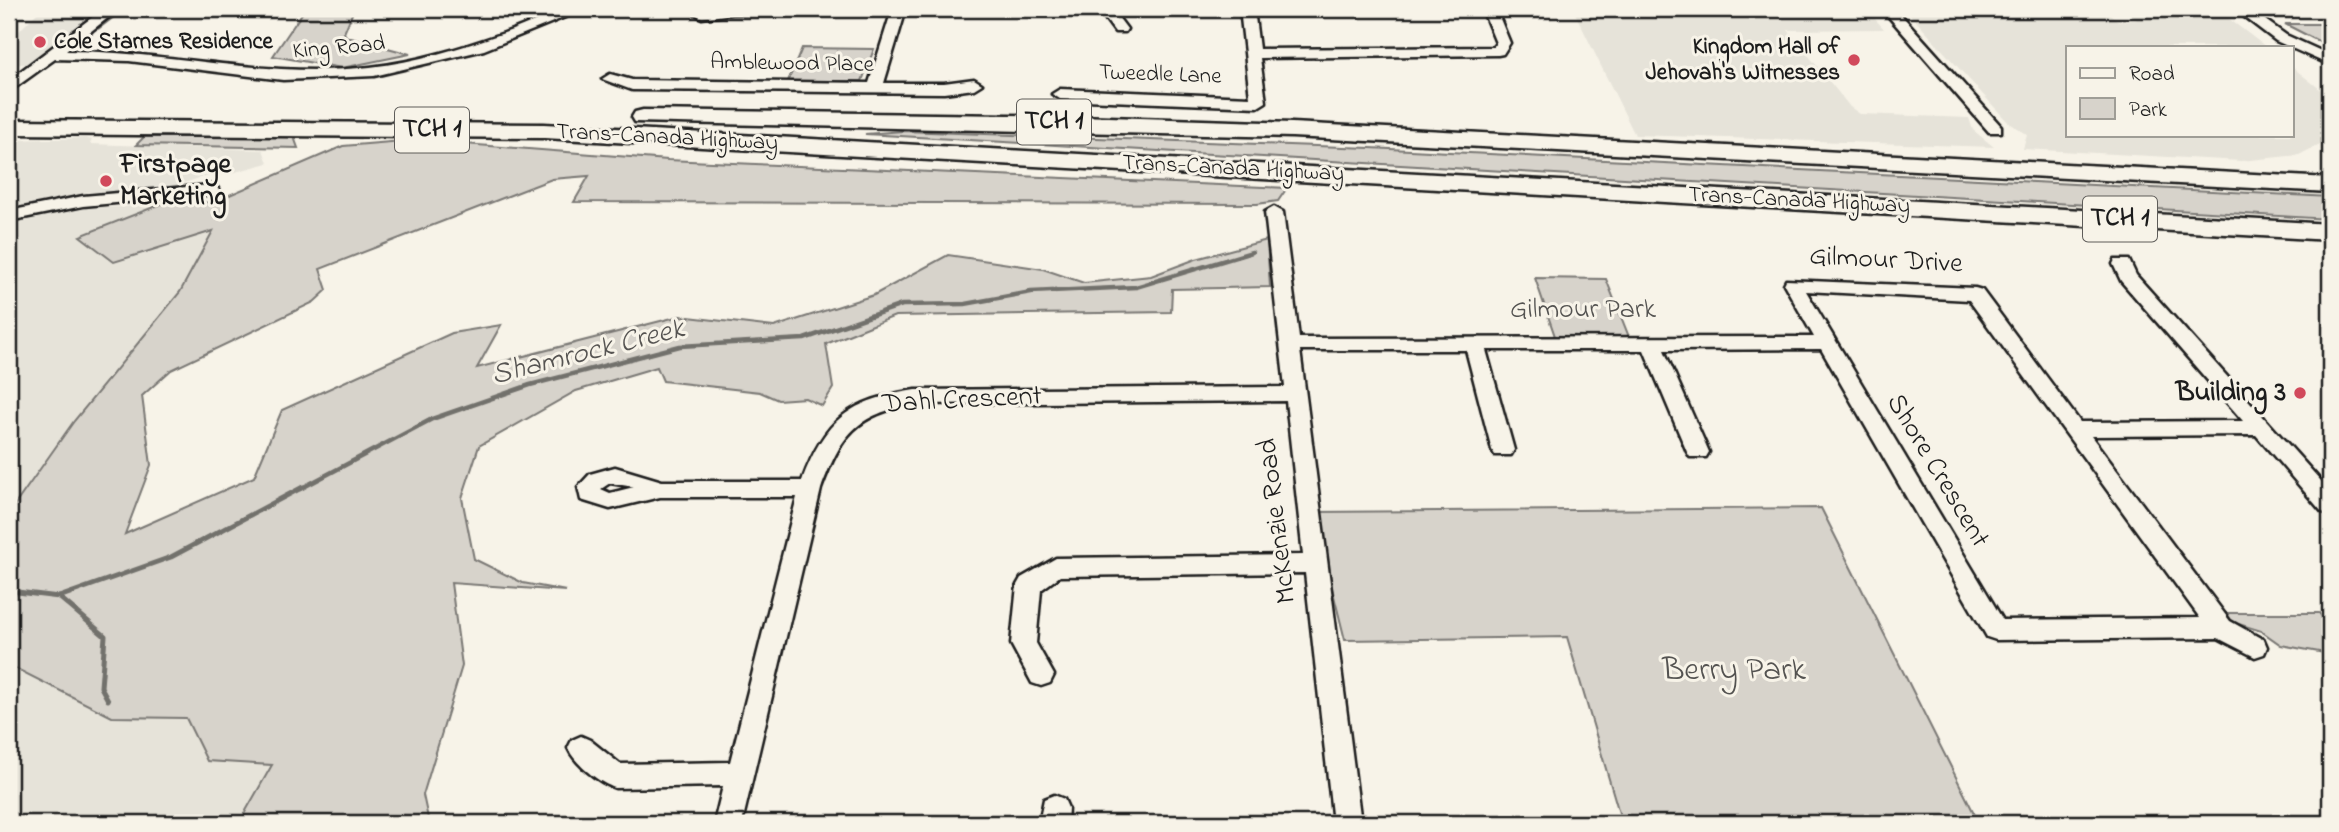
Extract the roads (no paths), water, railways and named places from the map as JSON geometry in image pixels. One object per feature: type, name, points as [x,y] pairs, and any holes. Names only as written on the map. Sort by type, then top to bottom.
[{"type":"highway","name":"Trans-Canada Highway","points":[[11,121],[38,111],[1078,123],[2070,170],[2330,185]]},
{"type":"highway","name":"Trans-Canada Highway","points":[[11,121],[544,131],[2330,232]]},
{"type":"highway","points":[[2070,170],[2113,167],[2330,171]]},
{"type":"highway","points":[[1911,207],[2330,246]]},
{"type":"street","points":[[9,87],[112,9]]},
{"type":"street","name":"King Road","points":[[54,55],[140,58],[266,74],[341,75],[412,63],[478,47],[578,9]]},
{"type":"street","points":[[875,88],[899,9]]},
{"type":"street","points":[[702,14],[733,10],[925,9]]},
{"type":"street","points":[[1105,9],[1120,29]]},
{"type":"street","points":[[1247,9],[1252,54],[1498,51],[1503,43],[1489,9]]},
{"type":"street","points":[[1889,9],[1995,128]]},
{"type":"street","points":[[2241,9],[2281,38],[2330,61]]},
{"type":"street","points":[[2257,20],[2330,55]]},
{"type":"street","name":"Tweedle Lane","points":[[1060,94],[1258,102],[1252,54]]},
{"type":"street","name":"Amblewood Place","points":[[610,79],[632,85],[944,88],[974,84]]},
{"type":"street","points":[[9,216],[83,201],[210,190]]},
{"type":"street","name":"McKenzie Road","points":[[1274,212],[1347,823]]},
{"type":"street","points":[[2122,264],[2128,277],[2330,506]]},
{"type":"street","name":"Gilmour Drive","points":[[1826,343],[1793,284],[1975,294],[2075,429]]},
{"type":"street","points":[[1289,344],[1826,343]]},
{"type":"street","name":"Shore Crescent","points":[[1826,343],[1992,639],[2221,628]]},
{"type":"street","points":[[1474,344],[1503,450]]},
{"type":"street","points":[[1652,345],[1698,452]]},
{"type":"street","name":"Dahl Crescent","points":[[728,823],[810,489],[824,449],[835,434],[869,405],[915,397],[1295,394]]},
{"type":"street","points":[[2075,429],[2260,428]]},
{"type":"street","name":"Shore Crescent","points":[[2075,429],[2221,628],[2255,647]]},
{"type":"street","points":[[660,489],[810,489]]},
{"type":"street","points":[[1041,675],[1023,644],[1029,585],[1056,567],[1314,564]]},
{"type":"street","points":[[581,748],[615,776],[741,774]]},
{"type":"waterway","points":[[98,28],[123,9]]},
{"type":"waterway","points":[[67,52],[92,32]]},
{"type":"waterway","name":"Shamrock Creek","points":[[300,489],[432,419],[530,385],[680,346],[804,339],[902,305],[965,304],[1031,292],[1136,287],[1252,252]]},
{"type":"waterway","name":"Shamrock Creek","points":[[59,597],[171,557],[303,487]]},
{"type":"waterway","name":"Shamrock Creek","points":[[9,591],[59,597]]},
{"type":"waterway","points":[[59,597],[105,636],[101,687],[108,700]]},
{"type":"railway","points":[[9,22],[20,9]]},
{"type":"place","name":"Cole Starnes Residence","points":[[40,42]]},
{"type":"place","name":"Kingdom Hall of Jehovah's Witnesses","points":[[1854,60]]},
{"type":"place","name":"Firstpage Marketing","points":[[106,181]]},
{"type":"place","name":"Building 3","points":[[2300,393]]},
{"type":"park label","name":"Gilmour Park","points":[[1583,310]]},
{"type":"park label","name":"Berry Park","points":[[1734,671]]}]
